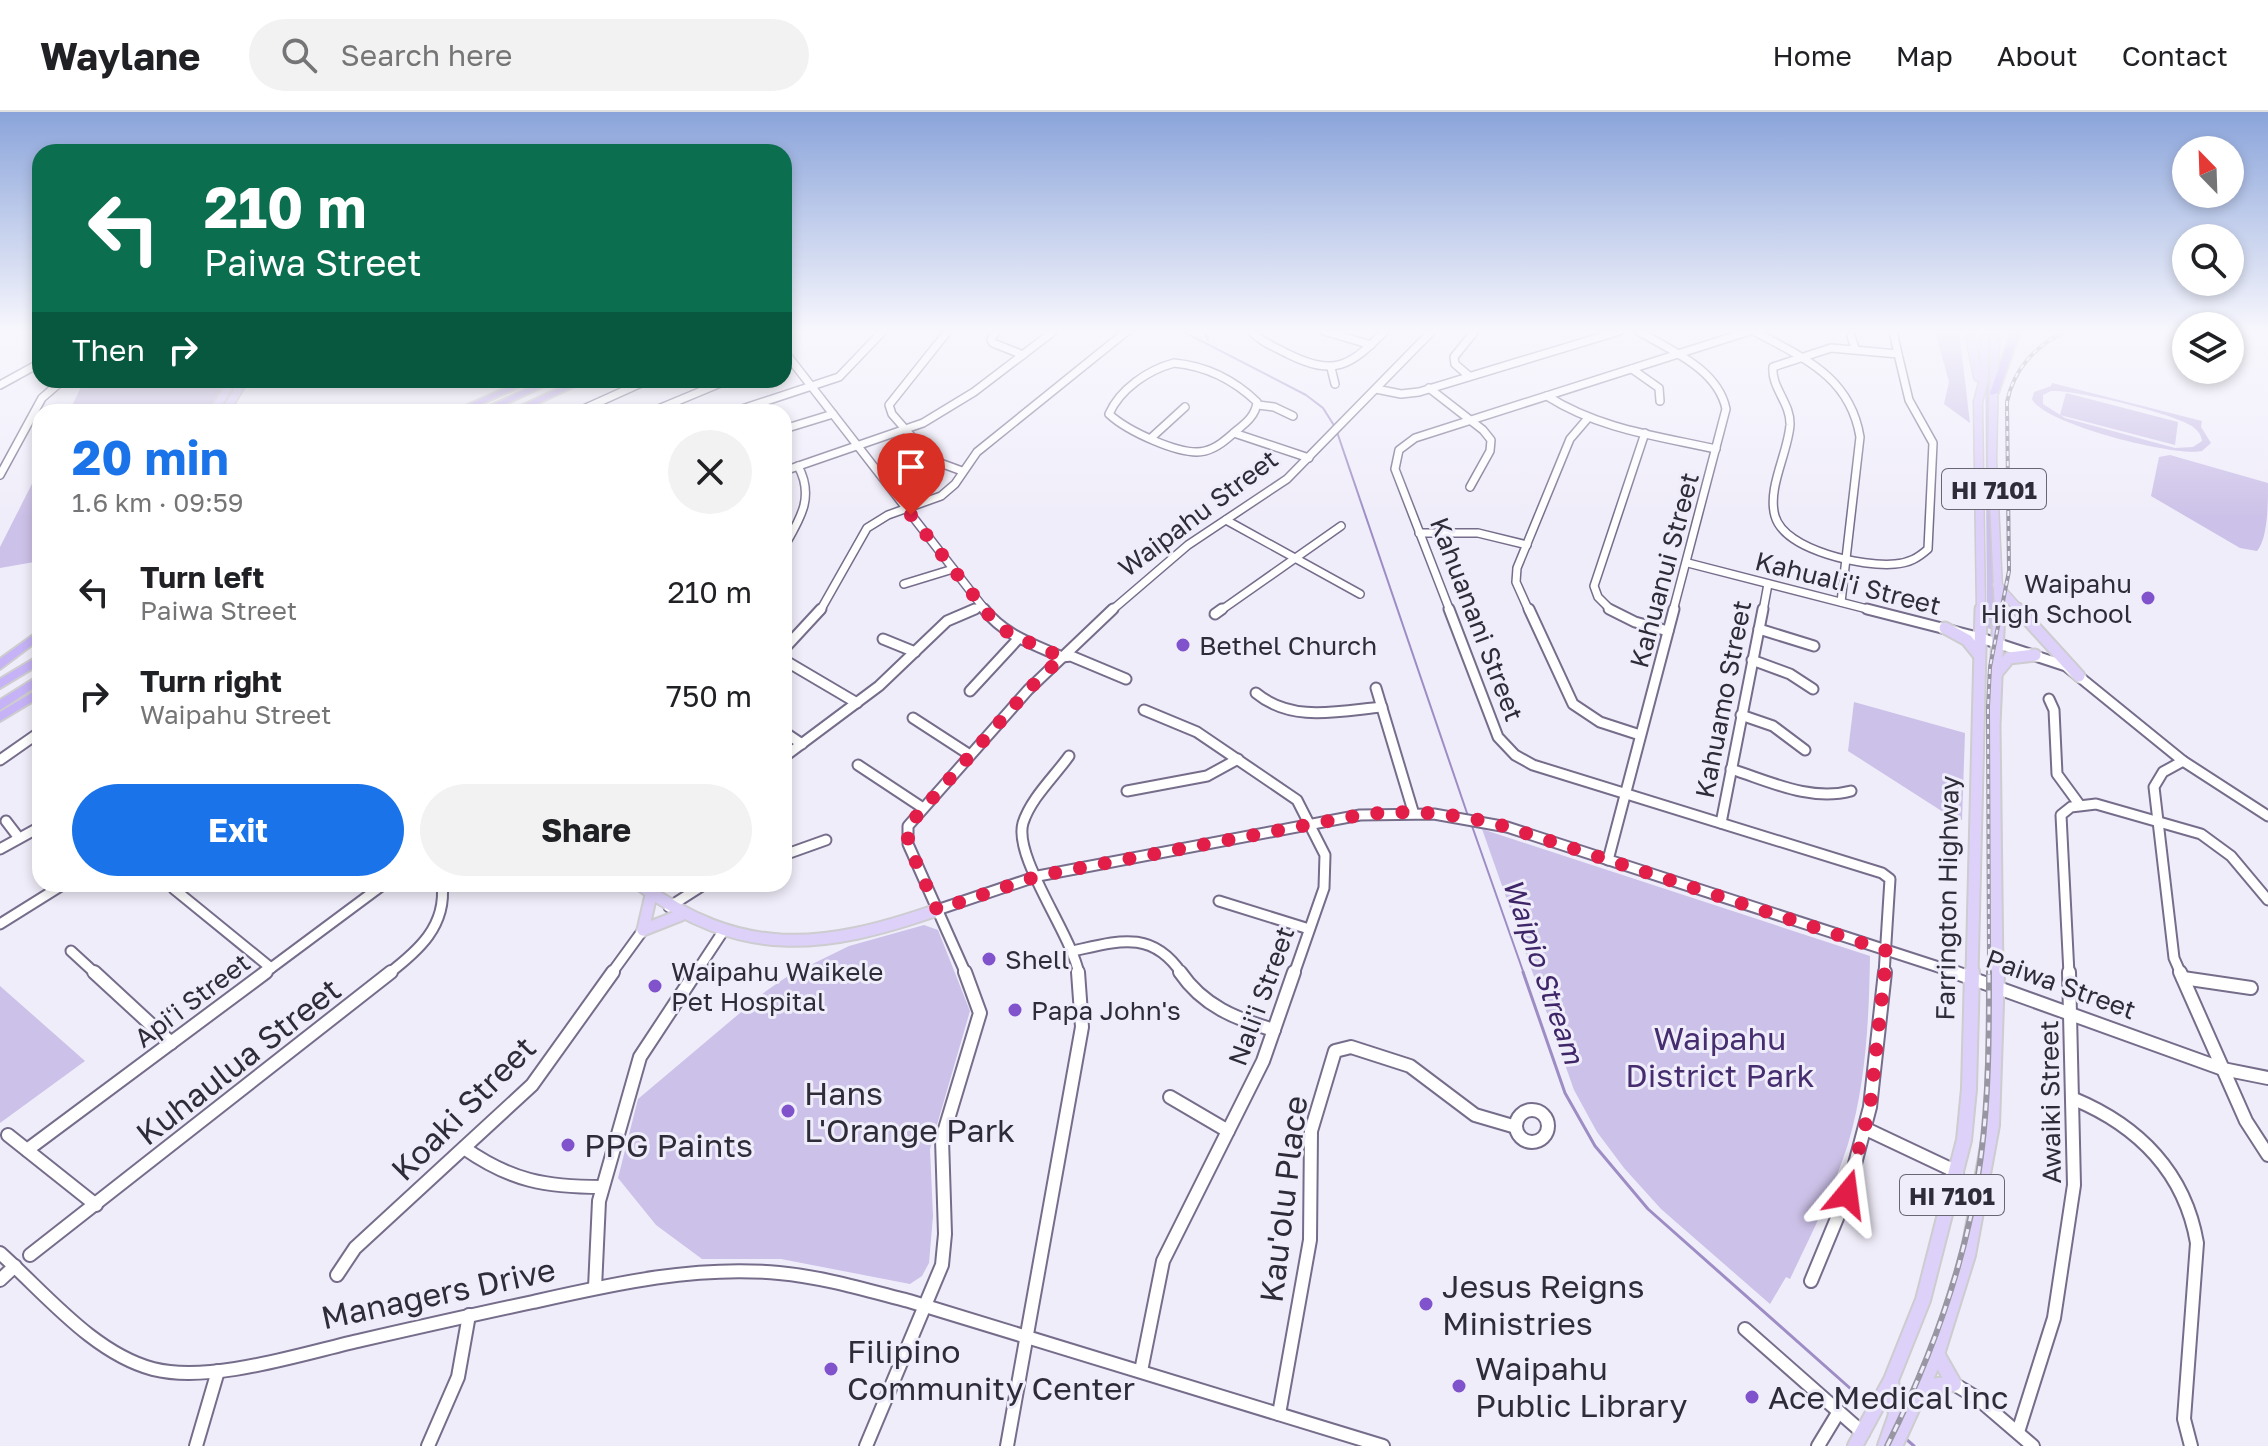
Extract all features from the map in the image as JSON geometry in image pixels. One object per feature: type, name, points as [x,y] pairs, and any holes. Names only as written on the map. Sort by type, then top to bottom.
[{"type":"highway","points":[[475,404],[500,393]]},
{"type":"highway","points":[[499,404],[523,393]]},
{"type":"highway","points":[[530,404],[554,393]]},
{"type":"highway","points":[[541,404],[564,393]]},
{"type":"highway","points":[[0,665],[32,640]]},
{"type":"highway","points":[[0,684],[32,664]]},
{"type":"highway","points":[[0,706],[32,684]]},
{"type":"highway","points":[[0,717],[32,697]]},
{"type":"main road","points":[[1978,393],[1978,402]]},
{"type":"main road","name":"Farrington Highway","points":[[1863,1433],[1891,1380],[1923,1300],[1957,1172],[1969,1089],[1981,638],[1980,393]]},
{"type":"main road","name":"Farrington Highway","points":[[1891,1443],[1937,1354],[1968,1255],[1992,1125],[1997,986],[1994,393]]},
{"type":"main road","points":[[1997,584],[2079,676]]},
{"type":"main road","points":[[1950,630],[1981,620]]},
{"type":"main road","points":[[1950,630],[1967,640],[1979,656]]},
{"type":"main road","points":[[1995,675],[2009,658],[2035,655]]},
{"type":"main road","name":"Paiwa Street","points":[[648,892],[681,915],[722,933],[769,940],[834,939],[875,931],[937,910]]},
{"type":"main road","points":[[643,930],[651,895]]},
{"type":"main road","points":[[643,930],[681,915]]},
{"type":"main road","points":[[1923,1386],[1954,1384],[1937,1354]]},
{"type":"main road","points":[[1891,1380],[1901,1419]]},
{"type":"street","points":[[595,404],[619,393]]},
{"type":"street","points":[[670,404],[696,393]]},
{"type":"street","points":[[757,404],[789,393]]},
{"type":"street","points":[[817,393],[1001,628],[1062,657],[1071,656],[1126,679]]},
{"type":"street","points":[[896,393],[890,401],[892,414],[932,460],[962,471]]},
{"type":"street","points":[[792,468],[906,430],[950,409],[971,393]]},
{"type":"street","points":[[792,641],[819,613],[867,528],[881,518],[941,496],[955,484],[977,452],[1050,393]]},
{"type":"street","points":[[1127,393],[1110,409],[1116,421],[1183,452],[1197,454],[1216,449],[1254,414],[1258,405]]},
{"type":"street","points":[[1247,393],[1258,405],[1274,407],[1293,416]]},
{"type":"street","name":"Waipahu Street","points":[[866,1446],[938,1277],[945,1247],[940,1157],[942,1139],[980,1013],[977,998],[907,839],[908,826],[1028,690],[1155,570],[1287,479],[1372,393]]},
{"type":"street","points":[[1436,393],[1488,435],[1492,446],[1470,487]]},
{"type":"street","name":"Kahuanani Street","points":[[1556,393],[1415,438],[1403,445],[1396,456],[1395,469],[1503,744],[1533,765],[1888,877],[1891,883],[1887,951]]},
{"type":"street","points":[[1660,401],[1661,393]]},
{"type":"street","name":"Kahuanui Street","points":[[1608,860],[1726,409],[1722,393]]},
{"type":"street","points":[[1783,393],[1791,421],[1774,514],[1782,530],[1794,540],[1846,558],[1895,566],[1919,560],[1928,549],[1933,443],[1908,393]]},
{"type":"street","points":[[1841,602],[1860,437],[1858,419],[1845,393]]},
{"type":"street","points":[[1547,396],[1588,418],[1716,449]]},
{"type":"street","points":[[1151,438],[1185,407]]},
{"type":"street","points":[[792,427],[833,414]]},
{"type":"street","points":[[0,475],[32,416]]},
{"type":"street","points":[[1588,418],[1570,439],[1517,568],[1516,582],[1567,696],[1591,718],[1640,735]]},
{"type":"street","points":[[1234,433],[1309,458]]},
{"type":"street","points":[[1645,433],[1594,586],[1601,601],[1613,612],[1668,631]]},
{"type":"street","points":[[792,533],[808,505],[809,486],[798,466]]},
{"type":"street","points":[[1226,520],[1360,594]]},
{"type":"street","points":[[1215,614],[1341,526]]},
{"type":"street","points":[[1419,533],[1478,533],[1527,545]]},
{"type":"street","name":"Kahuali'i Street","points":[[1688,563],[1997,642]]},
{"type":"street","points":[[904,584],[953,569]]},
{"type":"street","name":"Kahuamo Street","points":[[1721,823],[1768,584]]},
{"type":"street","points":[[792,751],[857,703],[947,621],[982,606]]},
{"type":"street","points":[[1759,629],[1814,646]]},
{"type":"street","points":[[970,691],[1019,638]]},
{"type":"street","points":[[883,639],[915,652]]},
{"type":"street","points":[[1997,642],[2066,666]]},
{"type":"street","points":[[1997,642],[2045,653],[2066,666],[2183,761],[2268,816]]},
{"type":"street","points":[[1752,660],[1790,674],[1813,689]]},
{"type":"street","points":[[792,665],[857,703]]},
{"type":"street","points":[[1376,688],[1413,811]]},
{"type":"street","points":[[1256,693],[1266,703],[1286,711],[1382,707]]},
{"type":"street","points":[[2049,699],[2054,710],[2057,774],[2079,804],[2106,806],[2189,830],[2217,843],[2268,900]]},
{"type":"street","name":"Nali'i Street","points":[[1141,1371],[1163,1261],[1263,1061],[1326,873],[1325,855],[1297,800],[1197,732],[1144,710]]},
{"type":"street","points":[[1741,715],[1773,726],[1805,750]]},
{"type":"street","points":[[913,718],[970,755]]},
{"type":"street","points":[[792,737],[802,744]]},
{"type":"street","points":[[0,760],[32,738]]},
{"type":"street","points":[[1007,1446],[1080,1048],[1082,1007],[1073,951],[1022,839],[1024,820],[1069,756]]},
{"type":"street","points":[[1127,791],[1207,776],[1238,759]]},
{"type":"street","points":[[2183,761],[2163,772],[2155,781],[2171,949],[2246,1121],[2268,1155]]},
{"type":"street","points":[[858,765],[923,808]]},
{"type":"street","points":[[1731,769],[1820,795],[1840,796],[1851,791]]},
{"type":"street","name":"Awaiki Street","points":[[2018,1432],[2051,1330],[2064,1268],[2074,1185],[2071,1012],[2060,821],[2065,810],[2079,804]]},
{"type":"street","name":"Paiwa Street","points":[[937,910],[1038,876],[1360,815],[1413,811],[1460,816],[1608,860],[1997,986],[2223,1069],[2268,1078]]},
{"type":"street","points":[[6,821],[19,838]]},
{"type":"street","points":[[0,849],[32,831]]},
{"type":"street","points":[[792,852],[826,840]]},
{"type":"street","points":[[0,924],[51,892]]},
{"type":"street","points":[[178,892],[271,968]]},
{"type":"street","name":"Apiʻi Street","points":[[27,1150],[373,892]]},
{"type":"street","name":"Kuhaulua Street","points":[[30,1255],[414,954],[438,920],[444,901],[443,892]]},
{"type":"street","points":[[669,907],[692,892]]},
{"type":"street","points":[[1219,901],[1309,929]]},
{"type":"street","name":"Koaki Street","points":[[337,1275],[355,1248],[517,1101],[545,1069],[643,930]]},
{"type":"street","points":[[595,1288],[602,1187],[640,1057],[722,933]]},
{"type":"street","points":[[1073,951],[1124,941],[1153,945],[1170,957],[1192,988],[1211,1004],[1241,1019],[1274,1030]]},
{"type":"street","points":[[71,951],[171,1043]]},
{"type":"street","points":[[1811,1281],[1847,1194],[1866,1129],[1887,951]]},
{"type":"street","points":[[2183,978],[2251,988]]},
{"type":"street","name":"Kau'olu Place","points":[[1279,1414],[1310,1240],[1311,1131],[1335,1051],[1351,1047],[1410,1066],[1475,1115],[1516,1127]]},
{"type":"street","points":[[1170,1097],[1228,1131]]},
{"type":"street","points":[[2074,1099],[2114,1116],[2144,1140],[2175,1182],[2192,1216],[2197,1243],[2184,1419],[2191,1446]]},
{"type":"street","points":[[1866,1129],[1957,1172]]},
{"type":"street","points":[[8,1135],[96,1205]]},
{"type":"street","points":[[464,1148],[495,1170],[523,1182],[553,1187],[602,1187]]},
{"type":"street","name":"Managers Drive","points":[[0,1253],[111,1350],[130,1361],[170,1372],[218,1371],[595,1288],[677,1275],[748,1271],[810,1277],[925,1307],[1383,1446]]},
{"type":"street","points":[[0,1280],[15,1266]]},
{"type":"street","points":[[428,1446],[458,1377],[469,1315]]},
{"type":"street","points":[[1745,1329],[1863,1433]]},
{"type":"street","points":[[196,1446],[218,1371]]},
{"type":"street","points":[[1954,1384],[2033,1446]]},
{"type":"street","points":[[1818,1446],[1838,1413]]},
{"type":"green space","points":[[78,393],[218,393],[212,404],[73,404]]},
{"type":"green space","points":[[1946,393],[1966,393],[1970,423],[1944,404]]},
{"type":"green space","points":[[1985,393],[1989,393],[1990,502],[1996,601],[1994,630],[1987,628]]},
{"type":"green space","points":[[2034,393],[2046,393],[2043,395],[2043,404],[2065,418],[2175,448],[2193,447],[2202,441],[2192,426],[2181,421],[2145,409],[2075,393],[2092,393],[2202,421],[2201,427],[2211,443],[2202,451],[2187,452],[2139,444],[2060,419],[2032,399]]},
{"type":"green space","points":[[2067,393],[2178,422],[2175,445],[2060,415]]},
{"type":"green space","points":[[2170,455],[2268,483],[2265,529],[2257,551],[2240,548],[2151,496],[2159,457]]},
{"type":"green space","points":[[32,484],[32,562],[0,568],[0,547]]},
{"type":"green space","points":[[1854,702],[1965,733],[1962,820],[1951,817],[1848,751]]},
{"type":"green space","name":"Waipahu District Park","points":[[1482,829],[1870,956],[1865,1051],[1859,1098],[1848,1144],[1829,1196],[1790,1279],[1786,1277],[1770,1304],[1661,1209],[1597,1132],[1574,1090]]},
{"type":"green space","name":"Hans L'Orange Park","points":[[924,925],[938,930],[970,1011],[930,1149],[933,1216],[929,1263],[922,1276],[910,1284],[781,1259],[702,1259],[656,1225],[618,1178],[638,1099],[788,976],[849,946]]},
{"type":"green space","points":[[0,986],[85,1061],[0,1123]]},
{"type":"waterway","name":"Waipio Stream","points":[[1303,393],[1323,408],[1335,427]]},
{"type":"waterway","name":"Waipio Stream","points":[[1337,432],[1468,816]]},
{"type":"waterway","name":"Waipio Stream","points":[[1472,826],[1524,974]]},
{"type":"waterway","name":"Waipio Stream","points":[[1523,972],[1565,1093],[1595,1146],[1648,1209],[1869,1405]]},
{"type":"waterway","name":"Waipio Stream","points":[[1906,1439],[1914,1446]]},
{"type":"railway","points":[[1989,974],[1988,707],[1990,667],[2009,571],[2009,393]]},
{"type":"railway","points":[[1887,1446],[1934,1341],[1958,1268],[1975,1194],[1986,1110],[1989,974]]},
{"type":"place","name":"Waipahu High School","points":[[2148,598]]},
{"type":"place","name":"Bethel Church","points":[[1183,645]]},
{"type":"place","name":"Shell","points":[[989,959]]},
{"type":"place","name":"Waipahu Waikele Pet Hospital","points":[[655,986]]},
{"type":"place","name":"Papa John's","points":[[1015,1010]]},
{"type":"place","name":"Hans L'Orange Park","points":[[788,1111]]},
{"type":"place","name":"PPG Paints","points":[[568,1145]]},
{"type":"place","name":"Jesus Reigns Ministries","points":[[1426,1304]]},
{"type":"place","name":"Filipino Community Center","points":[[831,1369]]},
{"type":"place","name":"Waipahu Public Library","points":[[1459,1386]]},
{"type":"place","name":"Ace Medical Inc","points":[[1752,1397]]},
{"type":"route","points":[[911,515],[995,623],[1010,634],[1062,657],[1028,690],[906,830],[908,844],[937,910],[1038,876],[1360,815],[1413,811],[1460,816],[1507,827],[1887,951],[1870,1107],[1847,1194]]}]
